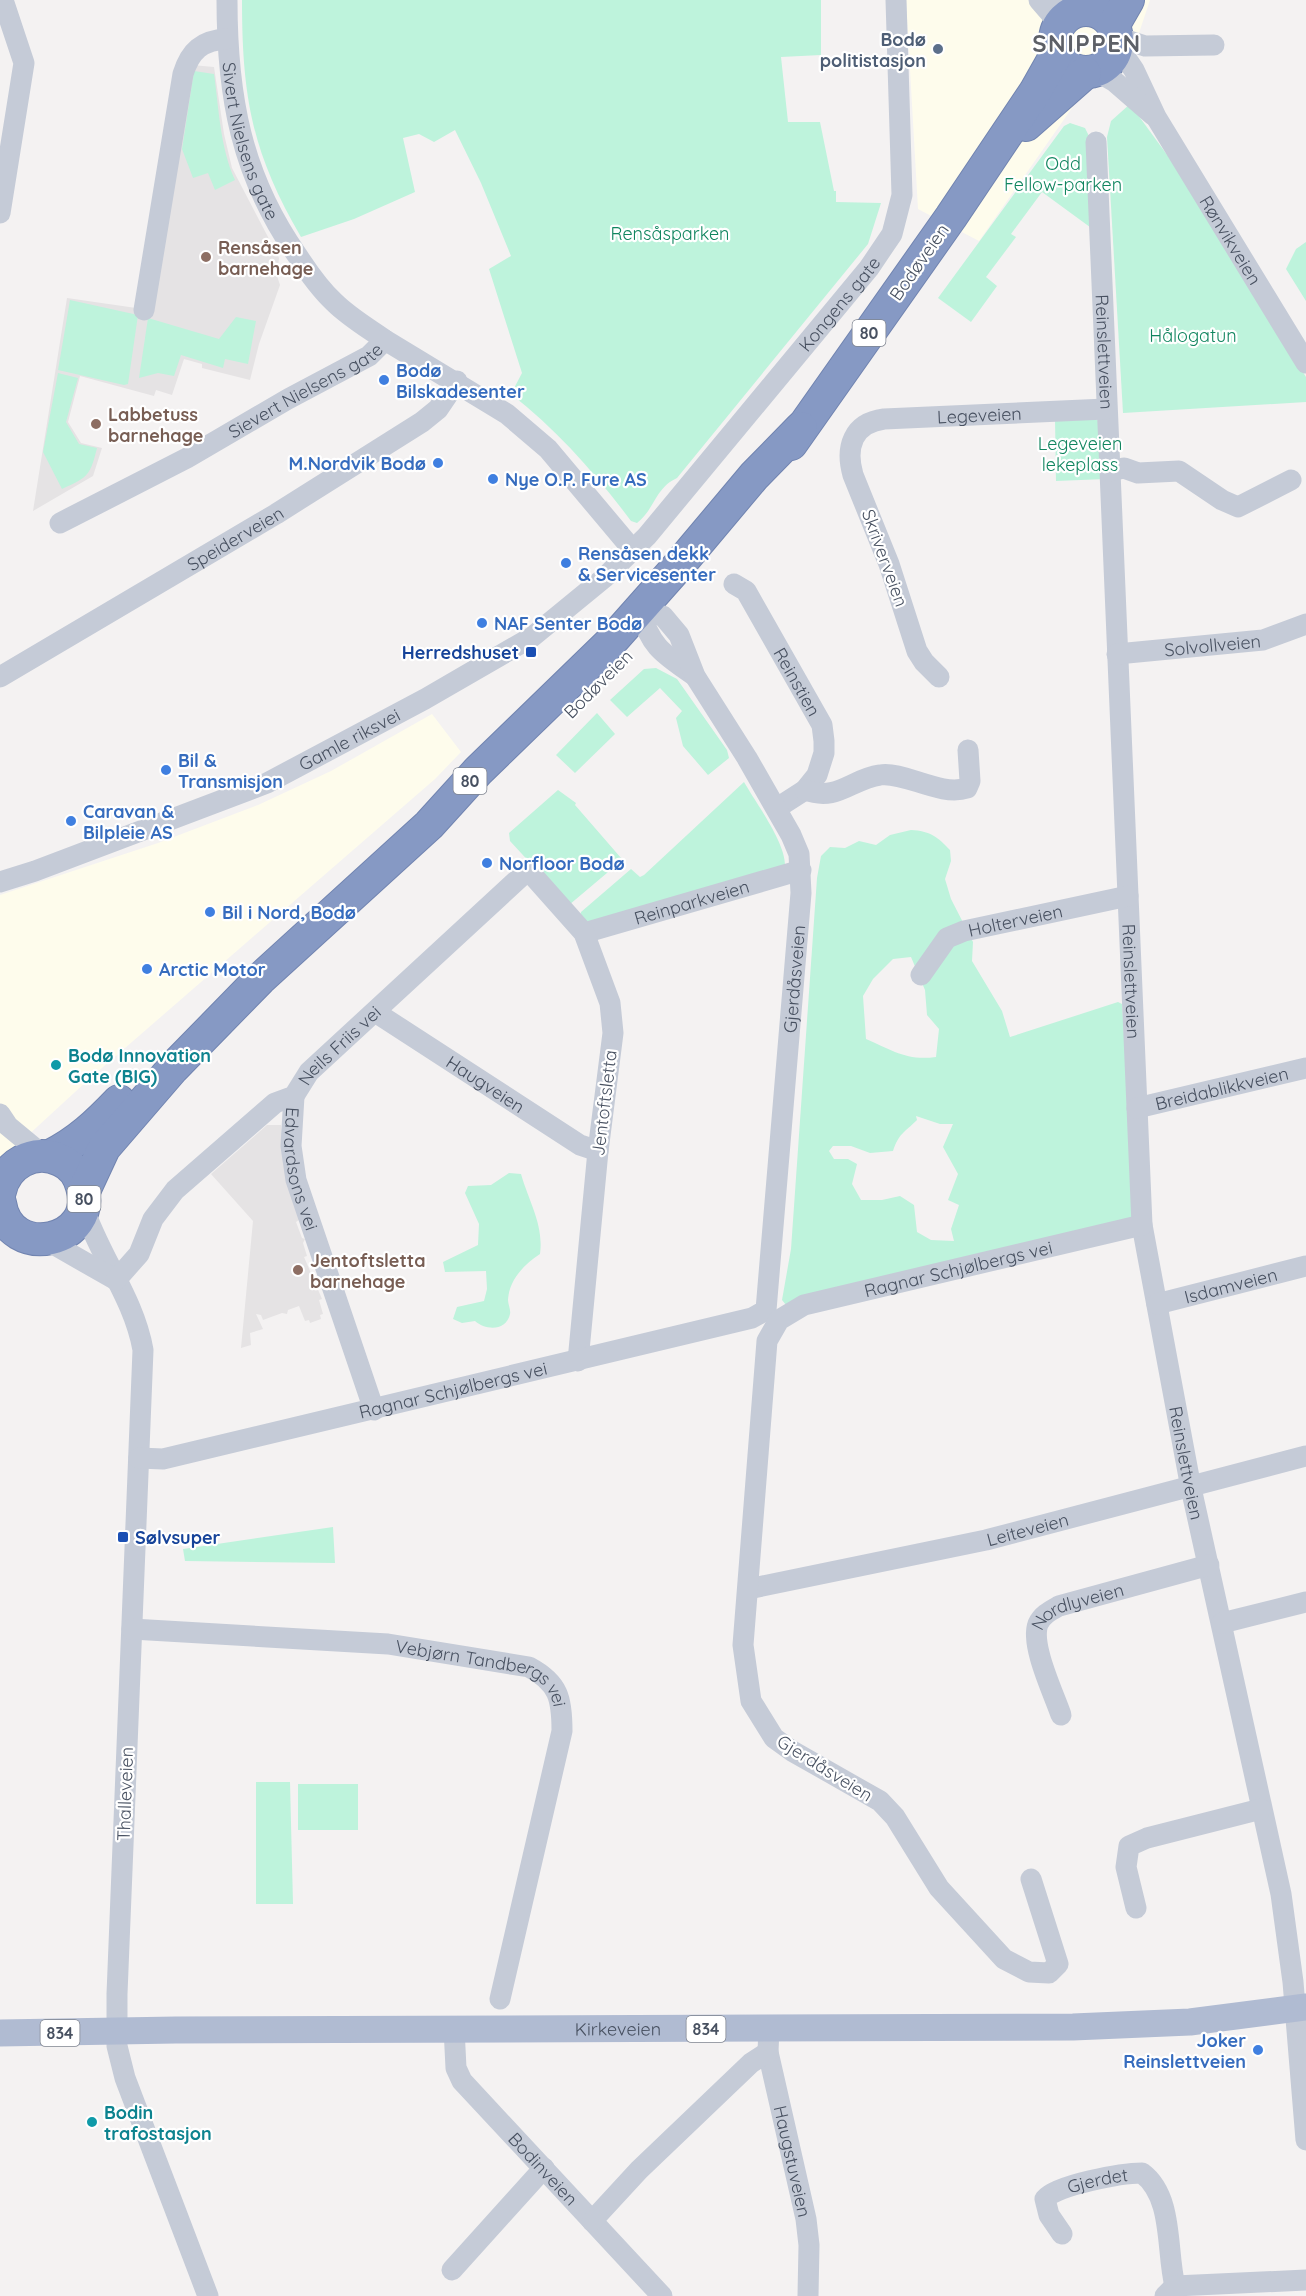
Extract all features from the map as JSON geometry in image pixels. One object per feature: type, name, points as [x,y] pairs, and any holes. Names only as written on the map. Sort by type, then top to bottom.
[{"type":"highway","points":[[1090,72],[1068,67],[1092,21]]},
{"type":"highway","name":"80","points":[[1090,72],[1106,65],[1092,21]]},
{"type":"highway","name":"Bodøveien","points":[[38,1239],[11,1227],[5,1219],[0,1188],[8,1173],[17,1163],[29,1157],[46,1156],[74,1143],[92,1129],[152,1067],[260,979],[650,621],[754,476],[801,428],[994,154],[1092,21]]},
{"type":"highway","name":"Bodøveien","points":[[994,154],[1090,72]]},
{"type":"highway","name":"Bodøveien","points":[[0,1252],[38,1239],[66,1233],[80,1217],[97,1161],[112,1138],[173,1068],[260,979]]},
{"type":"highway","name":"80","points":[[46,1156],[73,1168],[84,1199]]},
{"type":"main road","name":"Kirkeveien","points":[[0,2033],[454,2028],[768,2040],[1153,2025],[1301,2008]]},
{"type":"street","points":[[0,213],[24,63],[3,0]]},
{"type":"street","name":"Sivert Nielsens gate","points":[[227,0],[227,39],[234,104],[242,143],[269,211],[315,282],[350,316],[386,340]]},
{"type":"street","name":"Kongens gate","points":[[632,549],[647,536],[701,473],[869,268],[892,234],[902,195],[896,0]]},
{"type":"street","name":"Rønvikveien","points":[[1039,0],[1052,15],[1092,21],[1134,70],[1156,117],[1306,363]]},
{"type":"street","points":[[1092,21],[1145,46],[1214,45]]},
{"type":"street","name":"Sivert Nielsens gate","points":[[144,310],[183,74],[190,54],[196,48],[213,40],[227,39]]},
{"type":"street","name":"Rønvikveien","points":[[1090,72],[1115,82],[1156,117]]},
{"type":"street","name":"Reinslettveien","points":[[1096,142],[1142,1225],[1191,1488],[1281,1893],[1301,2008],[1306,2140]]},
{"type":"street","name":"Sievert Nielsens gate","points":[[60,522],[187,458],[288,399],[369,356],[386,340],[507,414],[548,449],[632,549]]},
{"type":"street","name":"Speiderveien","points":[[0,677],[276,514],[422,422],[438,409],[456,381]]},
{"type":"street","name":"Legeveien","points":[[856,433],[865,425],[884,419],[1106,409]]},
{"type":"street","name":"Skriverveien","points":[[856,433],[849,450],[853,475],[889,564],[917,651],[939,677]]},
{"type":"street","points":[[1110,471],[1124,468],[1138,473],[1179,471],[1222,500],[1238,507],[1291,480]]},
{"type":"street","name":"Gamle riksvei","points":[[0,882],[246,792],[314,759],[532,637],[603,578],[632,549]]},
{"type":"street","name":"Reinstien","points":[[734,584],[746,591],[822,725],[824,753],[817,775],[805,789],[777,808]]},
{"type":"street","name":"Gjerdåsveien","points":[[650,621],[659,649],[695,676],[777,808],[799,854],[801,870],[772,1315],[767,1341],[744,1645],[746,1676],[751,1701],[767,1729],[792,1751],[880,1802],[895,1817],[939,1888],[1004,1959],[1029,1972],[1049,1973],[1058,1964],[1032,1879]]},
{"type":"street","name":"Solvollveien","points":[[1117,654],[1263,640],[1306,624]]},
{"type":"street","points":[[805,789],[817,794],[831,794],[881,774],[928,786],[962,790],[967,788],[969,781],[968,750]]},
{"type":"street","name":"Jentoftsletta","points":[[528,870],[584,933],[610,1003],[613,1033],[598,1151],[578,1361]]},
{"type":"street","name":"Neils Friis vei","points":[[116,1280],[139,1254],[153,1219],[175,1190],[275,1103],[294,1096],[309,1072],[528,870]]},
{"type":"street","name":"Reinparkveien","points":[[584,933],[801,870]]},
{"type":"street","name":"Holterveien","points":[[921,975],[947,938],[964,931],[1128,896]]},
{"type":"street","name":"Haugveien","points":[[375,1012],[580,1145],[598,1151]]},
{"type":"street","name":"Breidablikkveien","points":[[1137,1108],[1306,1068]]},
{"type":"street","name":"Edvardsons vei","points":[[294,1096],[291,1146],[296,1180],[374,1410]]},
{"type":"street","points":[[0,1114],[8,1126],[46,1156]]},
{"type":"street","name":"Thalleveien","points":[[84,1199],[91,1230],[140,1330],[143,1350],[116,2031],[118,2052],[125,2078],[208,2296]]},
{"type":"street","name":"Ragnar Schjølbergs vei","points":[[139,1458],[163,1460],[1142,1225]]},
{"type":"street","points":[[38,1239],[116,1280]]},
{"type":"street","name":"Isdamveien","points":[[1157,1304],[1306,1266]]},
{"type":"street","name":"Leiteveien","points":[[748,1589],[986,1540],[1306,1456]]},
{"type":"street","name":"Nordlyveien","points":[[1061,1715],[1039,1653],[1036,1635],[1038,1623],[1046,1614],[1059,1606],[1209,1565]]},
{"type":"street","points":[[1222,1623],[1306,1602]]},
{"type":"street","name":"Vebjørn Tandbergs vei","points":[[132,1629],[388,1644],[529,1667],[546,1676],[556,1689],[562,1709],[562,1731],[500,1999]]},
{"type":"street","points":[[1136,1908],[1126,1867],[1129,1846],[1147,1838],[1261,1809]]},
{"type":"street","name":"Bodinveien","points":[[454,2028],[456,2068],[462,2080],[662,2296]]},
{"type":"street","points":[[592,2221],[660,2150],[751,2063],[768,2040]]},
{"type":"street","name":"Haugstuveien","points":[[768,2040],[806,2219],[809,2245],[808,2296]]},
{"type":"street","points":[[452,2270],[544,2168]]},
{"type":"street","name":"Gjerdet","points":[[1062,2234],[1049,2215],[1045,2199],[1051,2192],[1100,2178],[1142,2173],[1150,2179],[1158,2192],[1164,2210],[1170,2291]]},
{"type":"street","points":[[1170,2291],[1306,2280]]},
{"type":"shaded area","points":[[906,0],[1150,0],[1134,48],[1107,70],[1095,75],[979,241],[918,209]]},
{"type":"shaded area","points":[[192,65],[214,67],[224,134],[232,168],[279,258],[277,276],[280,285],[259,344],[250,380],[202,368],[202,364],[184,359],[172,395],[156,390],[154,396],[80,376],[68,422],[81,443],[102,448],[93,476],[33,511],[67,298],[150,310]]},
{"type":"shaded area","points":[[432,714],[461,752],[435,779],[87,1081],[0,1161],[0,895],[158,843],[258,805],[331,771]]},
{"type":"shaded area","points":[[267,1125],[281,1125],[285,1169],[303,1217],[296,1222],[302,1238],[305,1239],[303,1243],[307,1256],[304,1257],[322,1299],[319,1300],[323,1314],[320,1315],[321,1319],[310,1323],[309,1320],[305,1321],[299,1306],[288,1310],[287,1314],[282,1313],[263,1320],[261,1315],[256,1314],[263,1329],[250,1333],[251,1345],[241,1348],[253,1221],[211,1174]]},
{"type":"green space","name":"Rensåsparken","points":[[242,0],[821,0],[821,55],[781,57],[788,122],[820,122],[834,191],[836,191],[836,202],[881,203],[868,244],[677,478],[664,487],[637,523],[631,521],[575,453],[511,394],[522,373],[489,269],[511,256],[481,183],[455,130],[434,142],[419,134],[403,138],[415,192],[354,219],[301,237],[271,178],[253,123],[244,66]]},
{"type":"green space","points":[[194,71],[214,74],[223,141],[235,180],[215,190],[208,173],[193,178],[182,149]]},
{"type":"green space","name":"Hålogatun","points":[[1130,104],[1173,163],[1306,377],[1306,402],[1123,413],[1107,137],[1111,121]]},
{"type":"green space","name":"Odd Fellow-parken","points":[[1070,123],[1085,128],[1088,134],[1094,230],[1042,192],[1011,234],[1016,237],[986,277],[997,286],[971,322],[938,298],[1064,126]]},
{"type":"green space","points":[[1306,242],[1306,301],[1286,269],[1296,249]]},
{"type":"green space","points":[[70,300],[138,315],[128,384],[58,370]]},
{"type":"green space","points":[[236,317],[256,321],[248,364],[225,359],[223,368],[181,355],[174,376],[158,373],[139,378],[148,318],[219,339]]},
{"type":"green space","points":[[58,373],[78,378],[66,422],[79,444],[97,448],[87,475],[62,489],[43,452]]},
{"type":"green space","name":"Legeveien lekeplass","points":[[1093,418],[1101,422],[1106,479],[1056,481],[1055,419]]},
{"type":"green space","points":[[656,668],[677,679],[727,750],[729,758],[708,775],[683,746],[676,718],[682,711],[660,688],[627,717],[610,700],[644,669]]},
{"type":"green space","points":[[597,713],[615,734],[575,773],[556,755]]},
{"type":"green space","points":[[744,782],[776,835],[785,866],[595,925],[580,918],[581,912],[631,869],[640,877],[644,875]]},
{"type":"green space","points":[[558,790],[576,803],[575,805],[621,858],[620,862],[569,905],[510,841],[509,833]]},
{"type":"green space","points":[[911,830],[929,833],[950,850],[951,861],[945,879],[951,899],[973,942],[972,961],[1002,1011],[1010,1037],[1118,1002],[1122,1004],[1136,1221],[786,1305],[782,1300],[791,1249],[817,878],[821,856],[830,847],[845,848],[859,841],[876,845],[890,835]],"holes":[[[911,957],[925,990],[927,1015],[939,1029],[936,1057],[908,1056],[866,1039],[863,996],[873,979],[893,959]],[[916,1116],[940,1124],[953,1124],[943,1147],[958,1174],[948,1200],[959,1205],[951,1229],[954,1241],[931,1240],[917,1232],[914,1205],[900,1196],[882,1200],[861,1200],[852,1184],[857,1164],[848,1159],[834,1159],[829,1151],[833,1146],[851,1146],[870,1153],[893,1151],[900,1137],[917,1120]]]},
{"type":"green space","points":[[509,1173],[521,1174],[538,1223],[540,1254],[524,1267],[511,1285],[508,1300],[510,1314],[504,1324],[495,1328],[475,1321],[462,1323],[453,1319],[457,1307],[484,1301],[487,1289],[486,1271],[445,1272],[443,1262],[478,1245],[479,1224],[465,1193],[468,1186],[491,1185]]},
{"type":"green space","points":[[333,1527],[335,1563],[185,1561],[183,1549]]},
{"type":"green space","points":[[256,1782],[290,1782],[293,1904],[256,1904]]},
{"type":"green space","points":[[298,1784],[358,1784],[358,1830],[298,1830]]},
{"type":"place","name":"Bodø politistasjon","points":[[938,49]]},
{"type":"place","name":"Rensåsen barnehage","points":[[206,257]]},
{"type":"place","name":"Bodø Bilskadesenter","points":[[384,380]]},
{"type":"place","name":"Labbetuss barnehage","points":[[96,424]]},
{"type":"place","name":"M.Nordvik Bodø","points":[[438,463]]},
{"type":"place","name":"Nye O.P. Fure AS","points":[[493,479]]},
{"type":"place","name":"Rensåsen dekk & Servicesenter","points":[[566,563]]},
{"type":"place","name":"NAF Senter Bodø","points":[[482,623]]},
{"type":"place","name":"Herredshuset","points":[[531,652]]},
{"type":"place","name":"Bil & Transmisjon","points":[[166,770]]},
{"type":"place","name":"Caravan & Bilpleie AS","points":[[71,821]]},
{"type":"place","name":"Norfloor Bodø","points":[[487,863]]},
{"type":"place","name":"Bil i Nord, Bodø","points":[[210,912]]},
{"type":"place","name":"Arctic Motor","points":[[147,969]]},
{"type":"place","name":"Bodø Innovation Gate (BIG)","points":[[56,1065]]},
{"type":"place","name":"Jentoftsletta barnehage","points":[[298,1270]]},
{"type":"place","name":"Sølvsuper","points":[[123,1537]]},
{"type":"place","name":"Joker Reinslettveien","points":[[1258,2050]]},
{"type":"place","name":"Bodin trafostasjon","points":[[92,2122]]},
{"type":"district","name":"SNIPPEN","points":[[1087,43]]}]
